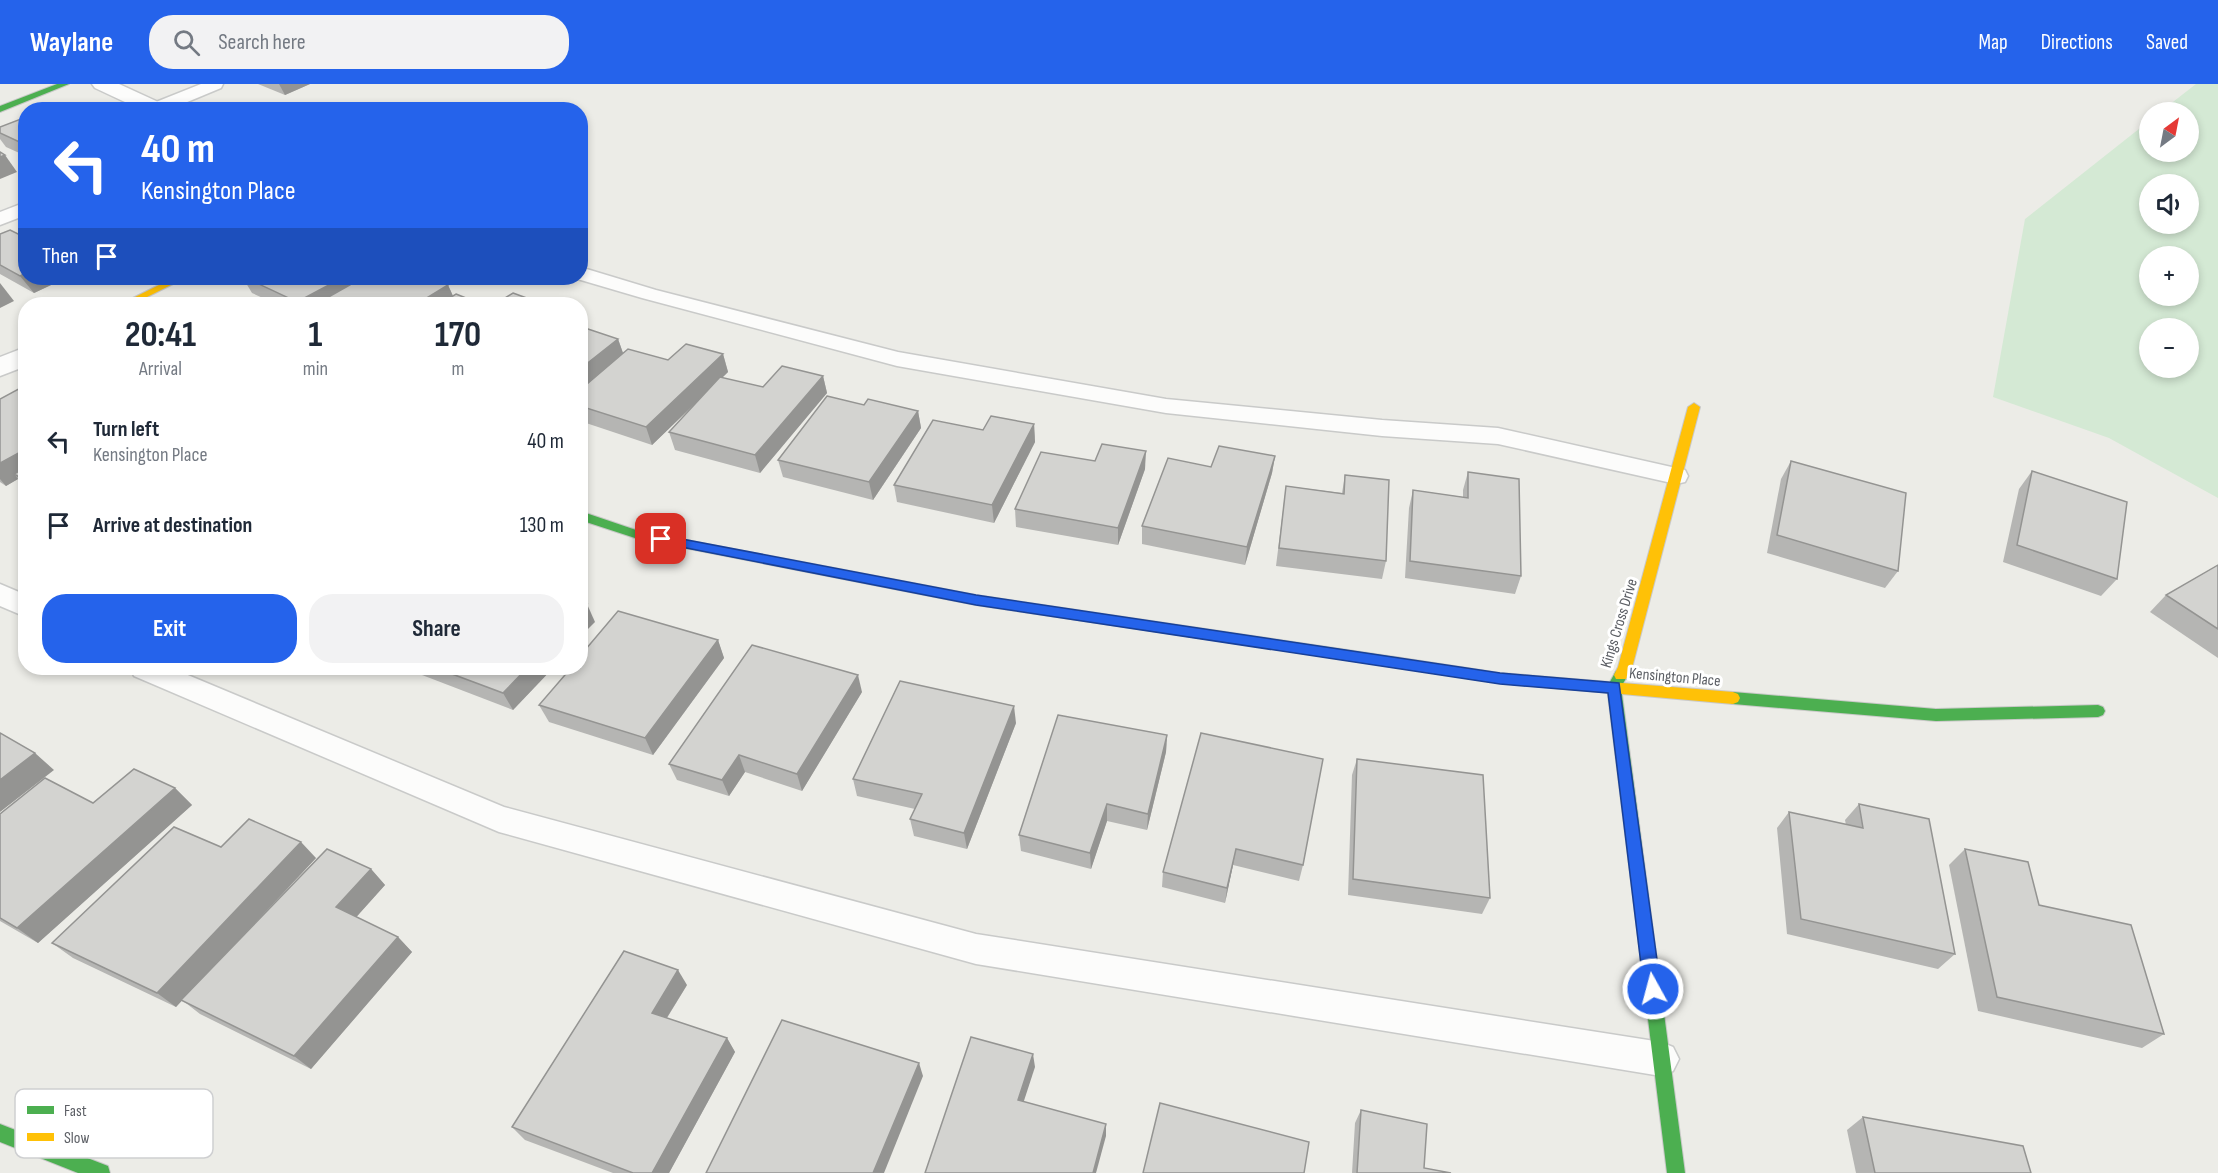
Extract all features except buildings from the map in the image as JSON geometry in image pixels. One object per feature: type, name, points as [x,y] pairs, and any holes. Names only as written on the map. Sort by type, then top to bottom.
[{"type":"street","points":[[18,102],[65,84]]},
{"type":"street","points":[[102,84],[142,102]]},
{"type":"street","points":[[0,109],[18,102]]},
{"type":"street","points":[[141,297],[165,285]]},
{"type":"street","points":[[0,368],[18,359]]},
{"type":"street","name":"Kings Cross Drive","points":[[1676,1173],[1614,687],[1625,668],[1694,407]]},
{"type":"street","name":"Kensington Place","points":[[588,518],[638,535],[976,600],[1500,678],[1936,715],[2098,711]]},
{"type":"street","points":[[0,1133],[15,1139]]},
{"type":"street","points":[[63,1158],[101,1173]]},
{"type":"lane","points":[[174,102],[215,84]]},
{"type":"lane","points":[[0,219],[18,211]]},
{"type":"lane","points":[[588,275],[649,294],[897,359],[1166,406],[1382,428],[1498,436],[1676,476]]},
{"type":"lane","points":[[0,594],[18,603]]},
{"type":"lane","points":[[160,675],[499,819],[976,949],[1662,1059]]},
{"type":"green space","points":[[2196,84],[2218,84],[2218,498],[2109,438],[1993,397],[2025,219],[2139,129],[2139,162],[2199,162],[2199,102],[2173,102]]},
{"type":"traffic: fast","points":[[18,102],[65,84]]},
{"type":"traffic: fast","points":[[0,109],[18,102]]},
{"type":"traffic: fast","points":[[588,518],[638,535],[976,600],[1395,662]]},
{"type":"traffic: fast","points":[[1621,675],[1614,687],[1676,1173]]},
{"type":"traffic: fast","points":[[1733,698],[1936,715],[2098,711]]},
{"type":"traffic: fast","points":[[0,1133],[15,1139]]},
{"type":"traffic: fast","points":[[63,1158],[101,1173]]},
{"type":"traffic: slow","points":[[141,297],[165,285]]},
{"type":"traffic: slow","points":[[1621,675],[1625,668],[1694,407]]},
{"type":"traffic: slow","points":[[1395,662],[1500,678],[1733,698]]},
{"type":"route","points":[[661,539],[976,600],[1500,678],[1614,687],[1653,989]]}]
